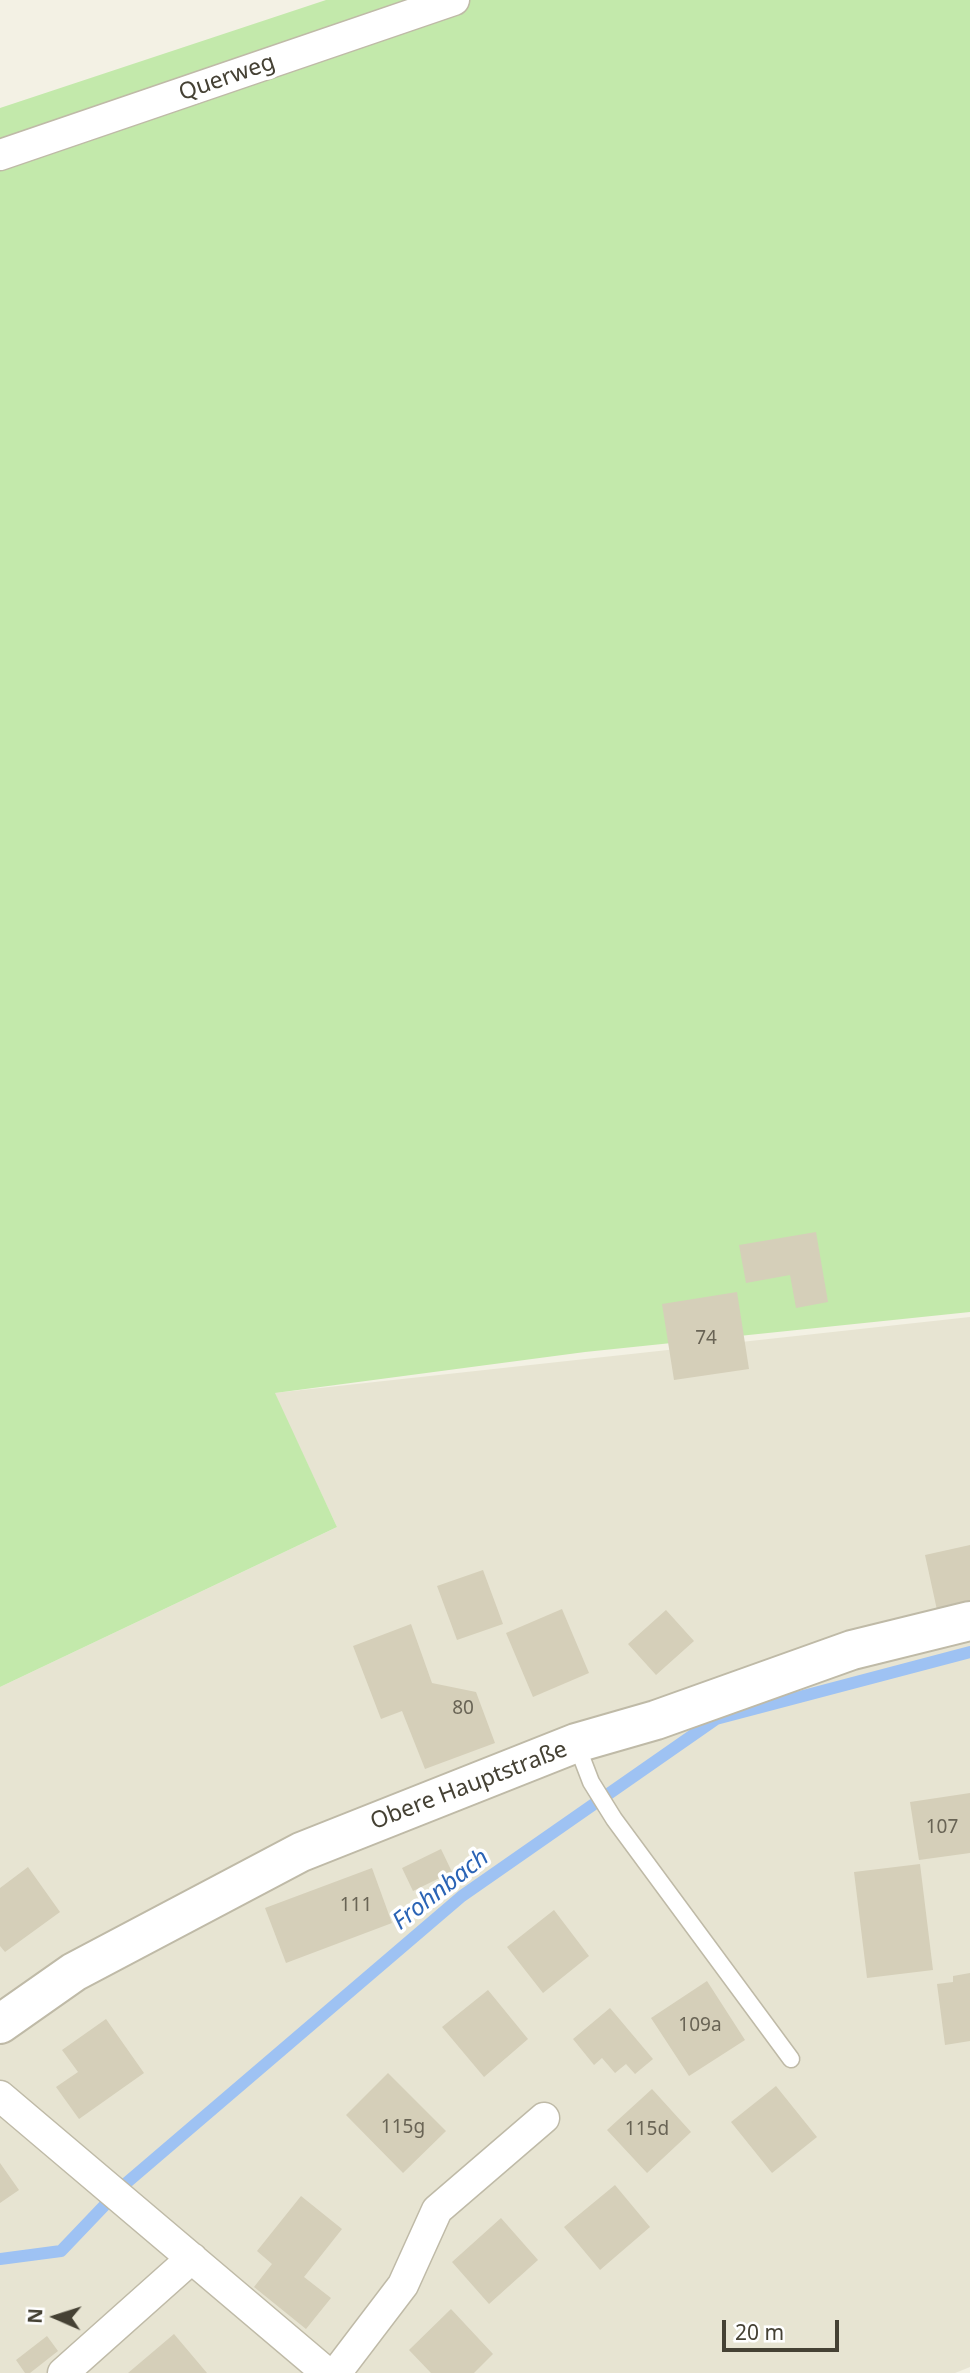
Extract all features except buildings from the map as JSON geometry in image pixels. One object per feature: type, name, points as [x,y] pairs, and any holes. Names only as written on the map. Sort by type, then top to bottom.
[{"type":"street","name":"Querweg","points":[[0,155],[454,0]]},
{"type":"street","name":"Obere Hauptstraße","points":[[0,2024],[74,1972],[300,1852],[576,1744],[656,1720],[852,1650],[970,1621]]},
{"type":"street","points":[[0,2096],[327,2373]]},
{"type":"street","points":[[336,2373],[404,2285],[437,2210],[544,2118]]},
{"type":"street","points":[[63,2373],[192,2258]]},
{"type":"lane","points":[[576,1744],[591,1782],[614,1819],[792,2059]]},
{"type":"shaded area","points":[[970,1317],[970,2367],[955,2373],[0,2373],[0,1687],[337,1527],[274,1393]]},
{"type":"green space","points":[[326,0],[970,0],[970,1312],[585,1352],[275,1393],[337,1527],[0,1687],[0,108]]},
{"type":"waterway","name":"Frohnbach","points":[[0,2259],[61,2251],[124,2185],[462,1896],[716,1719],[970,1652]]}]
